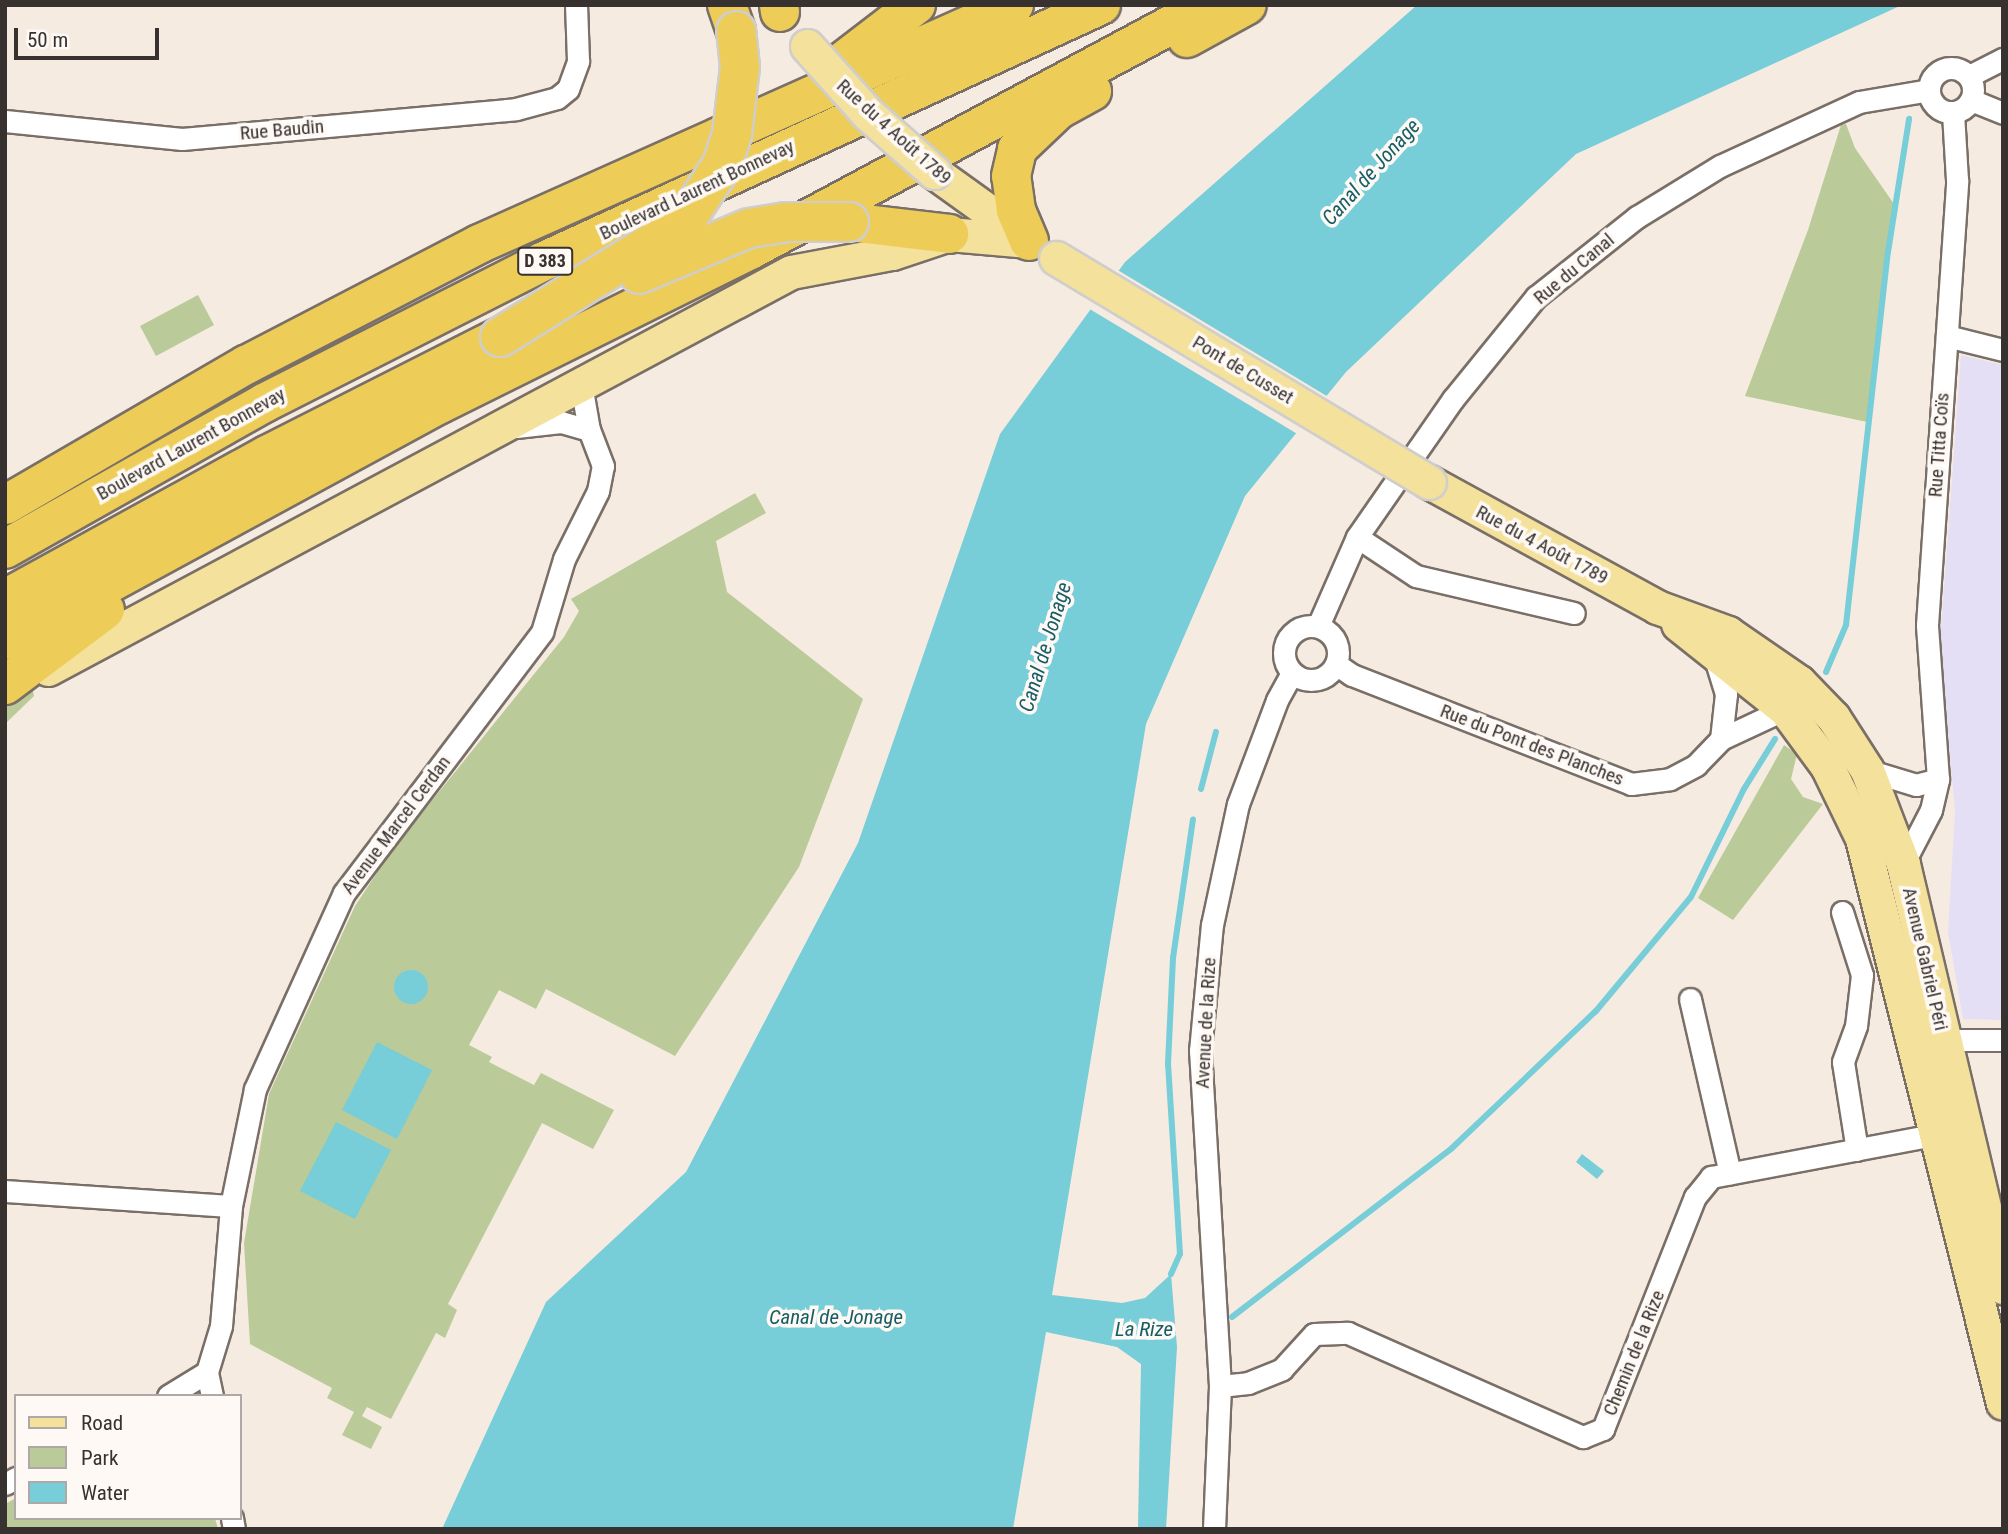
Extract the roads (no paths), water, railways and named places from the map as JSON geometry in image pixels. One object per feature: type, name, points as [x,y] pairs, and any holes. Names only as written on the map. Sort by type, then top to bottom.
[{"type":"highway","points":[[808,95],[840,62],[916,5]]},
{"type":"highway","name":"Boulevard Laurent Bonnevay","points":[[5,505],[246,365],[479,244],[1014,5]]},
{"type":"highway","name":"Boulevard Laurent Bonnevay","points":[[5,549],[264,403],[544,261],[1101,5]]},
{"type":"highway","points":[[5,640],[440,404],[865,188],[1208,5]]},
{"type":"highway","points":[[1043,250],[1016,210],[1011,176],[1017,149],[1058,110],[1247,5]]},
{"type":"highway","points":[[500,337],[684,223],[722,165],[732,134],[740,78],[732,18]]},
{"type":"highway","points":[[5,685],[77,627],[164,575],[759,259],[865,188]]},
{"type":"highway","points":[[5,599],[267,455],[500,337],[749,228],[785,222],[849,222],[949,234]]},
{"type":"highway","points":[[5,613],[41,577]]},
{"type":"main road","name":"Rue du 4 Août 1789","points":[[778,7],[807,46],[869,114],[934,172],[1043,250]]},
{"type":"main road","points":[[5,691],[791,272],[892,253],[949,234],[1043,250]]},
{"type":"main road","name":"Pont de Cusset","points":[[1043,250],[1429,482]]},
{"type":"main road","name":"Rue du 4 Août 1789","points":[[1429,482],[1657,607],[1728,633],[1796,707]]},
{"type":"main road","name":"Rue du 4 Août 1789","points":[[1657,607],[1713,653],[1796,707]]},
{"type":"main road","name":"Avenue Gabriel Péri","points":[[1796,707],[1833,717],[1867,770],[1903,864],[1929,1041],[1938,1134],[2003,1403]]},
{"type":"main road","name":"Avenue Gabriel Péri","points":[[1796,707],[1862,838],[1929,1041],[2003,1287]]},
{"type":"main road","name":"Avenue Gabriel Péri","points":[[1938,1134],[1956,1144],[1975,1224],[1993,1247]]},
{"type":"street","name":"Rue Baudin","points":[[5,121],[182,139],[516,109],[557,98],[568,89],[576,70],[576,5]]},
{"type":"street","points":[[1969,76],[2003,59]]},
{"type":"street","points":[[1962,106],[1973,88],[1969,76],[1950,67],[1939,71],[1929,90],[1941,110],[1962,106],[2003,114]]},
{"type":"street","name":"Rue du Canal","points":[[1318,626],[1357,537],[1454,399],[1536,297],[1627,225],[1720,166],[1847,108],[1929,90]]},
{"type":"street","name":"Rue Titta Coïs","points":[[1903,864],[1931,810],[1938,779],[1927,625],[1962,106]]},
{"type":"street","points":[[1947,336],[2003,350]]},
{"type":"street","name":"Avenue Marcel Cerdan","points":[[207,1372],[221,1326],[231,1206],[254,1089],[344,893],[542,632],[564,559],[598,491],[603,466],[589,430],[581,384]]},
{"type":"street","points":[[482,438],[524,424],[561,422],[589,430]]},
{"type":"street","points":[[1357,537],[1416,576],[1574,613]]},
{"type":"street","points":[[1318,626],[1333,637],[1336,664],[1317,680],[1292,673],[1284,657],[1287,640],[1300,628],[1318,626]]},
{"type":"street","points":[[1713,653],[1726,694],[1721,739]]},
{"type":"street","name":"Rue du Pont des Planches","points":[[1336,664],[1352,675],[1631,784],[1670,779],[1696,765],[1721,739],[1796,707]]},
{"type":"street","name":"Avenue de la Rize","points":[[1214,1529],[1220,1386],[1200,1051],[1212,925],[1238,804],[1277,700],[1292,673]]},
{"type":"street","points":[[1867,770],[1916,785],[1938,779]]},
{"type":"street","points":[[1842,912],[1862,975],[1856,1026],[1843,1062],[1857,1150]]},
{"type":"street","points":[[1690,999],[1731,1173]]},
{"type":"street","points":[[1929,1041],[2003,1040]]},
{"type":"street","name":"Chemin de la Rize","points":[[1220,1386],[1248,1383],[1282,1369],[1314,1334],[1349,1333],[1583,1437],[1603,1429],[1695,1197],[1711,1177],[1938,1134]]},
{"type":"street","points":[[5,1191],[231,1206]]},
{"type":"street","points":[[171,1394],[207,1372],[212,1394]]},
{"type":"water","name":"Canal de Jonage","points":[[1417,5],[1902,5],[1576,154],[1346,372],[1245,496],[1146,724],[1052,1295],[1122,1303],[1145,1298],[1171,1274],[1177,1347],[1166,1529],[1138,1529],[1141,1364],[1117,1347],[1046,1332],[1013,1529],[442,1529],[546,1302],[686,1172],[858,843],[1000,434],[1125,262]]},
{"type":"water","points":[[411,970],[423,975],[428,987],[423,999],[411,1004],[399,999],[394,987],[399,975]]},
{"type":"water","points":[[377,1042],[432,1070],[397,1139],[342,1110]]},
{"type":"water","points":[[336,1122],[391,1150],[355,1219],[300,1191]]},
{"type":"water","points":[[1582,1154],[1604,1171],[1597,1179],[1576,1162]]},
{"type":"waterway","points":[[1826,672],[1846,625],[1888,252],[1909,119]]},
{"type":"waterway","points":[[1201,789],[1216,732]]},
{"type":"waterway","points":[[1232,1317],[1452,1148],[1596,1011],[1691,897],[1744,789],[1775,739]]},
{"type":"waterway","points":[[1171,1274],[1180,1254],[1168,1064],[1173,958],[1193,819]]},
{"type":"water label","name":"La Rize","points":[[1144,1329]]}]
